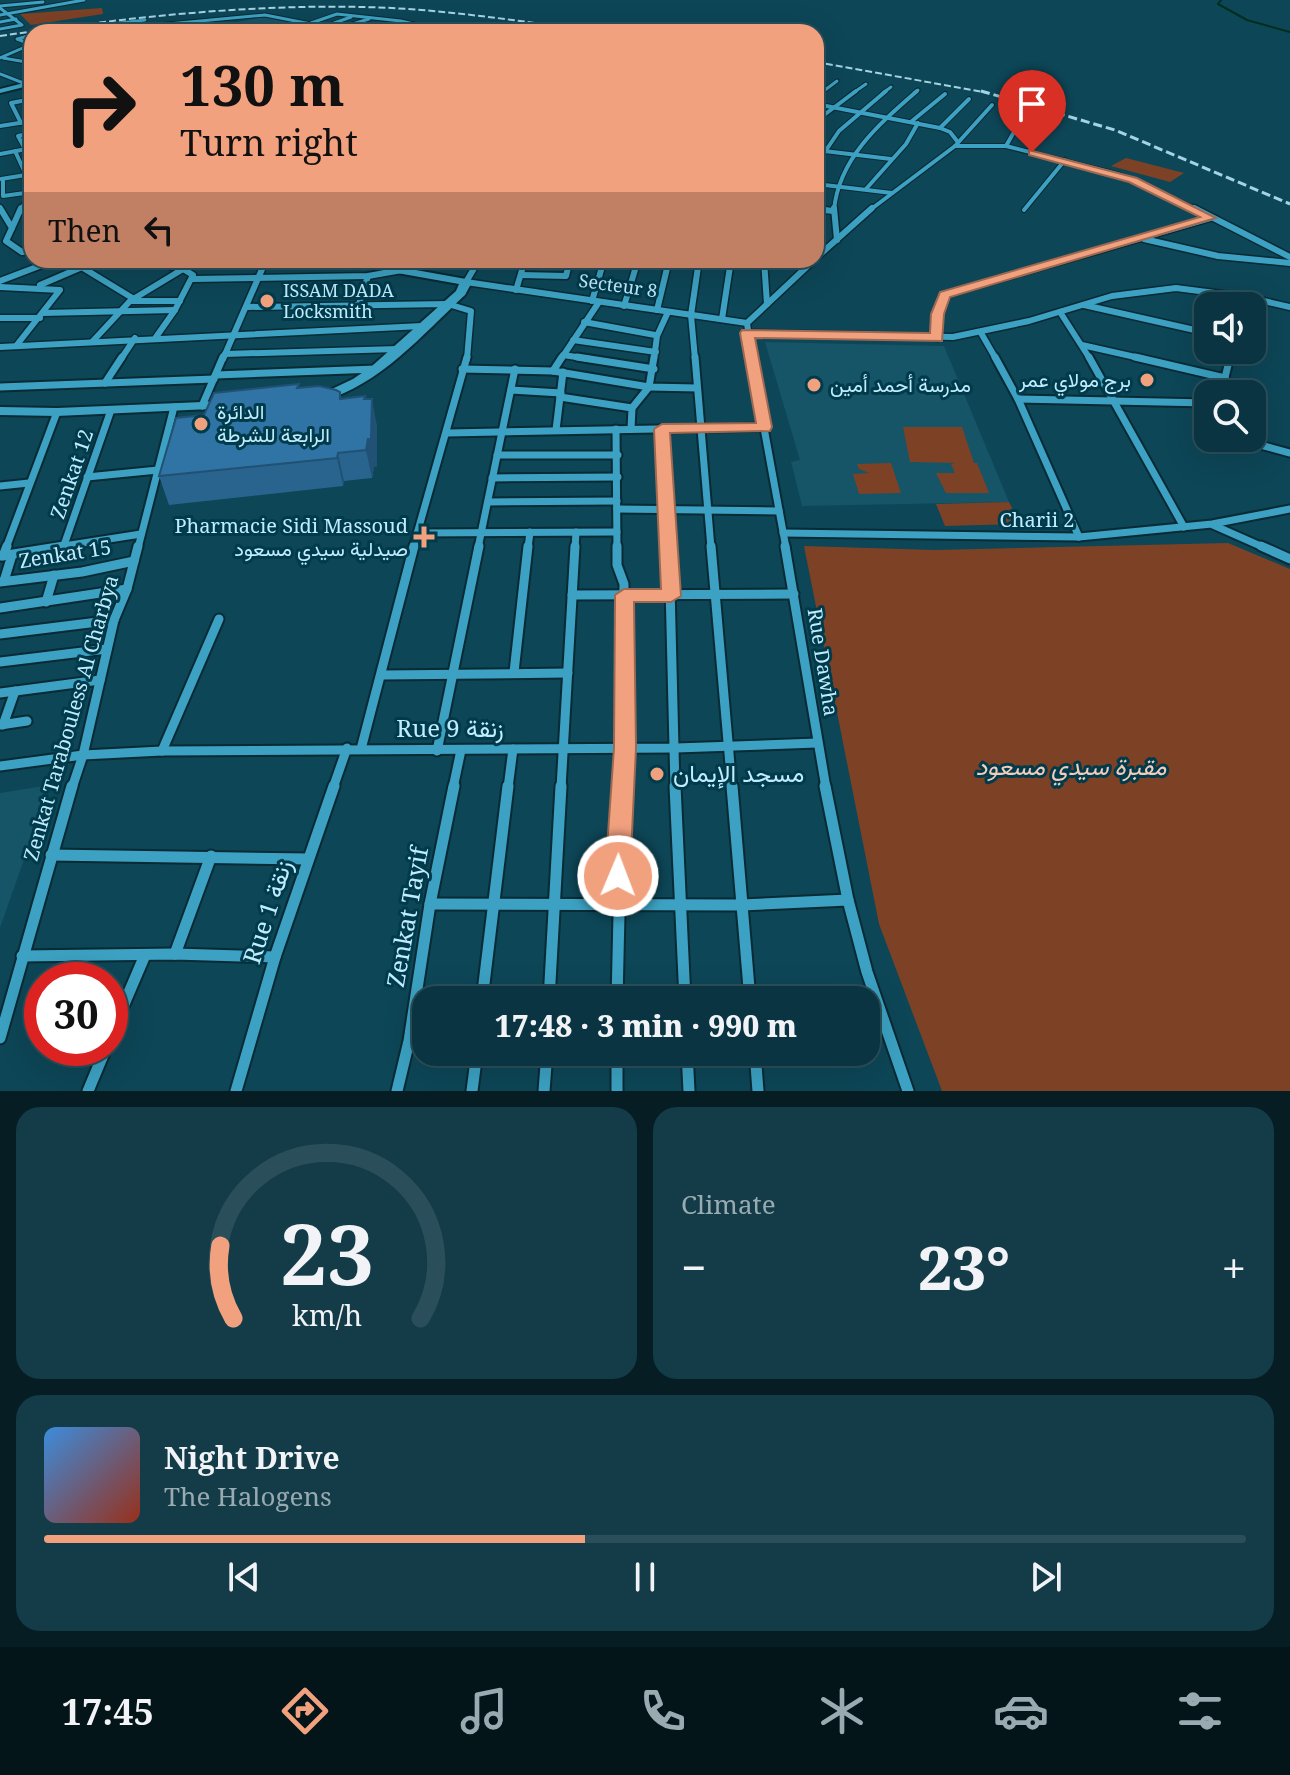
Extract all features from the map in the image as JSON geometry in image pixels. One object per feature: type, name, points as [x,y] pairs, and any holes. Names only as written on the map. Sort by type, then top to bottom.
[{"type":"street","points":[[0,6],[18,0]]},
{"type":"street","points":[[0,15],[84,0]]},
{"type":"street","points":[[0,6],[43,2]]},
{"type":"street","points":[[0,6],[22,25],[0,29]]},
{"type":"street","points":[[169,24],[265,15],[310,24],[337,14],[414,24]]},
{"type":"street","points":[[337,24],[354,15]]},
{"type":"street","points":[[117,24],[174,17],[179,24]]},
{"type":"street","points":[[351,24],[373,17]]},
{"type":"street","points":[[0,22],[16,19]]},
{"type":"street","points":[[393,24],[401,21]]},
{"type":"street","points":[[1,58],[24,48]]},
{"type":"street","points":[[1,58],[24,62]]},
{"type":"street","points":[[0,74],[24,81]]},
{"type":"street","points":[[824,91],[837,81]]},
{"type":"street","points":[[0,91],[24,84]]},
{"type":"street","points":[[824,114],[866,84]]},
{"type":"street","points":[[824,150],[859,112],[891,87]]},
{"type":"street","points":[[837,240],[833,211],[837,186],[853,154],[887,117],[918,90]]},
{"type":"street","points":[[911,121],[945,94]]},
{"type":"street","points":[[940,128],[969,99]]},
{"type":"street","points":[[21,123],[11,103],[24,101]]},
{"type":"street","points":[[824,105],[940,128],[950,132],[956,143]]},
{"type":"street","points":[[824,251],[956,143],[992,105]]},
{"type":"street","points":[[1006,146],[1023,116]]},
{"type":"street","points":[[0,126],[24,122]]},
{"type":"street","points":[[866,189],[906,144],[918,123]]},
{"type":"street","points":[[956,143],[1006,146],[1133,180],[1290,257]]},
{"type":"street","points":[[0,154],[24,149]]},
{"type":"street","points":[[15,151],[24,168]]},
{"type":"street","points":[[824,151],[891,159]]},
{"type":"street","points":[[1024,210],[1065,160]]},
{"type":"street","points":[[20,162],[24,161]]},
{"type":"street","points":[[24,176],[2,179],[3,196],[24,194]]},
{"type":"street","points":[[824,185],[893,193]]},
{"type":"street","points":[[0,208],[12,228]]},
{"type":"street","points":[[24,208],[6,241],[24,253]]},
{"type":"street","points":[[824,210],[833,211]]},
{"type":"street","points":[[937,338],[937,314],[944,295],[1210,218]]},
{"type":"street","points":[[1144,239],[1218,256],[1290,263]]},
{"type":"street","points":[[0,284],[37,268]]},
{"type":"street","points":[[35,287],[80,268]]},
{"type":"street","points":[[84,268],[132,300],[180,301]]},
{"type":"street","points":[[180,268],[191,276],[258,277],[368,276],[402,270]]},
{"type":"street","points":[[202,406],[262,268]]},
{"type":"street","name":"Secteur 8","points":[[390,268],[516,290],[747,323]]},
{"type":"street","points":[[319,398],[361,381],[377,369],[461,293],[474,268]]},
{"type":"street","points":[[516,290],[523,268]]},
{"type":"street","points":[[562,296],[568,268]]},
{"type":"street","points":[[553,371],[596,301],[602,268]]},
{"type":"street","points":[[624,306],[636,268]]},
{"type":"street","points":[[657,310],[667,268]]},
{"type":"street","points":[[698,268],[691,315],[749,986]]},
{"type":"street","points":[[722,319],[730,268]]},
{"type":"street","points":[[765,268],[767,304]]},
{"type":"street","points":[[747,323],[806,268]]},
{"type":"street","points":[[91,343],[117,311],[183,269]]},
{"type":"street","points":[[521,275],[566,276]]},
{"type":"street","points":[[156,337],[175,310],[191,276]]},
{"type":"street","points":[[358,307],[368,276]]},
{"type":"street","points":[[0,284],[60,290],[16,346]]},
{"type":"street","points":[[747,333],[937,338],[981,333],[1142,290],[1176,288],[1207,292]]},
{"type":"street","points":[[1266,302],[1290,307]]},
{"type":"street","points":[[247,307],[448,304],[471,311],[470,335],[448,433],[417,533],[383,675],[361,749]]},
{"type":"street","points":[[1081,305],[1194,330]]},
{"type":"street","points":[[0,318],[175,310]]},
{"type":"street","points":[[631,429],[632,408],[649,387],[654,369],[655,335],[668,312]]},
{"type":"street","points":[[1060,312],[1115,402],[1184,527]]},
{"type":"street","points":[[584,322],[655,335]]},
{"type":"street","name":"Rue Dawha","points":[[747,323],[817,743],[848,900],[867,972],[908,1091]]},
{"type":"street","points":[[0,347],[422,326]]},
{"type":"street","points":[[981,333],[1018,399],[1079,537]]},
{"type":"street","points":[[105,383],[135,338]]},
{"type":"street","points":[[573,340],[656,352]]},
{"type":"street","points":[[1082,345],[1225,378],[1228,364]]},
{"type":"street","points":[[225,354],[397,349]]},
{"type":"street","points":[[563,355],[654,369]]},
{"type":"street","points":[[0,387],[377,369]]},
{"type":"street","points":[[462,369],[553,371],[649,387],[697,388]]},
{"type":"street","points":[[437,751],[515,369]]},
{"type":"street","points":[[556,430],[563,372]]},
{"type":"street","points":[[511,390],[632,408]]},
{"type":"street","points":[[1018,399],[1194,403]]},
{"type":"street","points":[[0,411],[57,412],[246,403]]},
{"type":"street","name":"Zenkat Tarabouless Al Charbya","points":[[1,1033],[4,1011],[83,755],[114,620],[127,589],[174,407]]},
{"type":"street","name":"Zenkat 12","points":[[63,548],[111,410]]},
{"type":"street","points":[[2,582],[5,537],[57,412]]},
{"type":"street","points":[[448,433],[764,427]]},
{"type":"street","points":[[616,429],[618,570],[624,584],[625,748],[619,817],[617,986]]},
{"type":"street","points":[[662,429],[668,510],[684,986]]},
{"type":"street","points":[[1266,447],[1290,453]]},
{"type":"street","points":[[497,455],[618,455]]},
{"type":"street","points":[[87,477],[158,470]]},
{"type":"street","points":[[492,478],[618,477]]},
{"type":"street","points":[[0,486],[29,483]]},
{"type":"street","points":[[488,502],[617,505],[668,510],[779,511]]},
{"type":"street","name":"Charii 2","points":[[783,533],[1079,537],[1212,524],[1290,509]]},
{"type":"street","points":[[1212,524],[1290,559]]},
{"type":"street","points":[[514,672],[530,532]]},
{"type":"street","points":[[550,986],[576,532]]},
{"type":"street","points":[[417,533],[617,532]]},
{"type":"street","points":[[5,555],[141,534]]},
{"type":"street","name":"Zenkat 15","points":[[2,582],[134,561]]},
{"type":"street","points":[[46,602],[54,575]]},
{"type":"street","points":[[0,608],[127,589]]},
{"type":"street","points":[[572,595],[794,594]]},
{"type":"street","points":[[162,751],[219,619]]},
{"type":"street","points":[[0,634],[114,620]]},
{"type":"street","points":[[0,662],[107,649]]},
{"type":"street","points":[[383,675],[568,673]]},
{"type":"street","points":[[0,693],[100,680]]},
{"type":"street","points":[[1,725],[15,691]]},
{"type":"street","points":[[1,725],[27,721]]},
{"type":"street","name":"Rue 9 زنقة","points":[[0,766],[83,755],[162,751],[347,748],[437,751],[817,743]]},
{"type":"street","name":"Rue 1 زنقة","points":[[236,1091],[275,957],[347,748]]},
{"type":"street","points":[[484,986],[513,749]]},
{"type":"street","name":"Zenkat Tayif","points":[[397,1091],[409,1041],[430,904],[461,750]]},
{"type":"street","points":[[51,855],[308,859]]},
{"type":"street","points":[[175,954],[211,856]]},
{"type":"street","points":[[430,904],[741,905],[848,900]]},
{"type":"street","points":[[22,956],[175,954],[275,957]]},
{"type":"street","points":[[128,995],[145,955]]},
{"type":"street","points":[[88,1091],[98,1066]]},
{"type":"street","points":[[472,1091],[475,1066]]},
{"type":"street","points":[[544,1091],[546,1066]]},
{"type":"street","points":[[617,1066],[617,1091]]},
{"type":"street","points":[[688,1066],[689,1091]]},
{"type":"street","points":[[756,1066],[758,1091]]},
{"type":"shaded area","points":[[262,17],[302,24],[228,24]]},
{"type":"shaded area","points":[[765,342],[944,346],[1009,502],[802,506],[791,462],[800,460]]},
{"type":"shaded area","points":[[50,785],[0,928],[0,793]]},
{"type":"green space","points":[[102,8],[103,14],[30,24],[20,14]]},
{"type":"green space","points":[[1126,158],[1184,173],[1170,182],[1111,166]]},
{"type":"green space","points":[[903,427],[962,427],[974,463],[977,463],[989,493],[946,493],[936,473],[955,473],[951,464],[955,463],[910,462]]},
{"type":"green space","points":[[891,463],[901,493],[859,494],[853,474],[869,473],[859,469],[857,464]]},
{"type":"green space","points":[[1009,502],[1020,524],[945,526],[936,504]]},
{"type":"green space","name":"مقبرة سيدي مسعود","points":[[1228,543],[1290,569],[1290,1091],[942,1091],[879,924],[804,546],[935,550]]},
{"type":"building","points":[[299,384],[297,388],[319,386],[336,390],[340,392],[340,399],[365,396],[364,399],[372,399],[371,439],[368,439],[366,450],[338,453],[337,458],[159,476],[176,418],[204,415],[214,393]]},
{"type":"waterway","points":[[1221,0],[1218,4],[1247,20],[1290,32]]},
{"type":"railway","points":[[90,24],[294,7],[392,8],[543,24]]},
{"type":"railway","points":[[0,36],[24,33]]},
{"type":"railway","points":[[824,63],[986,92]]},
{"type":"railway","points":[[981,91],[986,92]]},
{"type":"railway","points":[[986,92],[1115,130],[1290,204]]},
{"type":"place","name":"ISSAM DADA Locksmith","points":[[267,301]]},
{"type":"place","name":"برج مولاي عمر","points":[[1147,380]]},
{"type":"place","name":"مدرسة أحمد أمين","points":[[814,385]]},
{"type":"place","name":"الدائرة الرابعة للشرطة","points":[[201,424]]},
{"type":"place","name":"Pharmacie Sidi Massoud صيدلية سيدي مسعود","points":[[424,537]]},
{"type":"place","name":"مسجد الإيمان","points":[[657,774]]},
{"type":"route","points":[[618,876],[625,748],[624,595],[671,596],[662,429],[764,427],[747,333],[937,338],[937,314],[944,295],[1210,218],[1133,180],[1032,152]]}]
